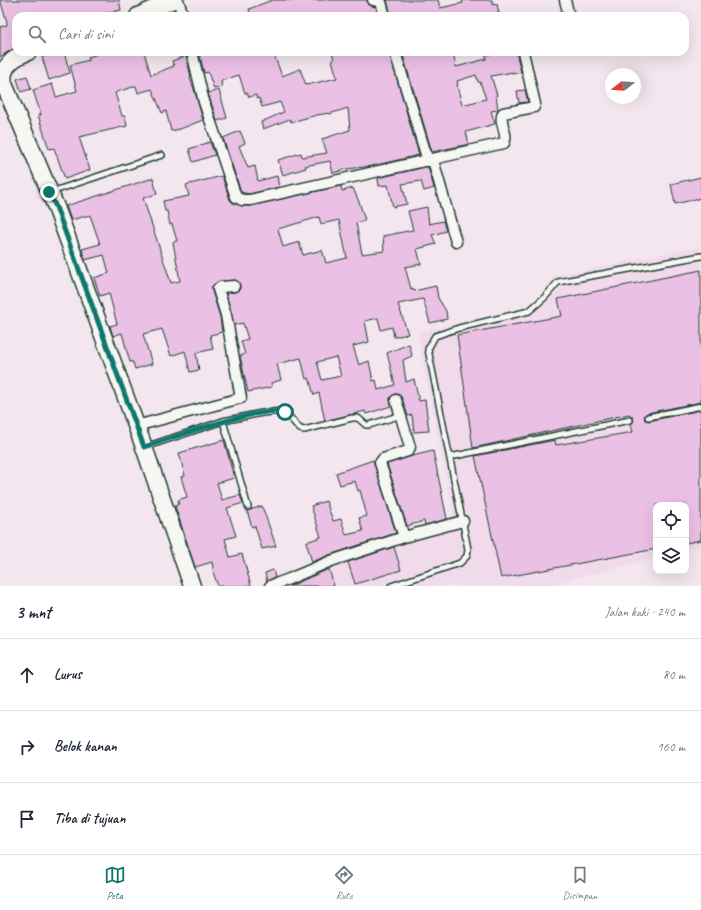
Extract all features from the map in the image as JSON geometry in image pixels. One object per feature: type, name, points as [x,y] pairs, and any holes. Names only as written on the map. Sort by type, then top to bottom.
[{"type":"main road","points":[[147,12],[173,0]]},
{"type":"main road","points":[[20,56],[14,59],[1,75],[56,207],[144,447],[192,586]]},
{"type":"street","points":[[178,0],[182,12]]},
{"type":"street","points":[[373,0],[381,2],[384,12]]},
{"type":"street","points":[[565,0],[568,12]]},
{"type":"street","points":[[193,56],[204,102],[236,197],[242,200],[250,200],[504,143],[506,138],[501,118],[503,113],[534,107],[535,104],[524,56]]},
{"type":"street","points":[[396,56],[456,242]]},
{"type":"street","points":[[136,426],[241,398],[226,315],[218,289],[234,286]]},
{"type":"street","points":[[396,400],[410,447],[408,451],[383,459],[380,463],[404,538]]},
{"type":"street","points":[[270,586],[332,561],[463,521]]},
{"type":"lane","points":[[49,192],[162,155]]},
{"type":"lane","points":[[391,586],[455,565],[464,560],[467,556],[468,549],[463,521],[428,349],[435,336],[459,328],[529,311],[546,297],[558,282],[701,256]]},
{"type":"lane","points":[[648,417],[701,406]]},
{"type":"lane","points":[[144,447],[223,421],[262,413],[285,412],[300,429],[304,430],[352,418],[358,418],[369,425],[395,417]]},
{"type":"lane","points":[[450,456],[630,420]]},
{"type":"lane","points":[[223,421],[248,507]]},
{"type":"shaded area","points":[[701,246],[701,547],[689,549],[689,502],[653,502],[653,559],[545,586],[276,586],[322,567],[455,523],[417,332],[532,307],[555,276]]},
{"type":"building","points":[[0,0],[119,0],[121,10],[112,12],[12,12],[12,50],[0,57],[0,27],[7,25]]},
{"type":"building","points":[[272,0],[367,0],[369,5],[376,7],[377,12],[250,12],[249,9]]},
{"type":"building","points":[[387,0],[438,0],[440,8],[463,3],[462,0],[492,0],[493,5],[497,4],[499,12],[390,12]]},
{"type":"building","points":[[65,56],[70,73],[49,80],[42,57]]},
{"type":"building","points":[[145,56],[151,75],[174,66],[172,61],[186,56],[190,78],[203,120],[171,131],[166,111],[162,113],[152,89],[138,93],[136,86],[117,92],[115,93],[122,116],[125,116],[127,126],[79,137],[90,170],[65,179],[54,148],[49,149],[38,115],[41,115],[33,90],[52,84],[56,97],[77,91],[70,65],[89,60],[88,57]]},
{"type":"building","points":[[200,56],[274,56],[282,76],[300,69],[306,85],[337,78],[332,60],[334,60],[333,56],[390,56],[419,155],[333,173],[330,161],[305,166],[306,168],[283,175],[278,160],[301,153],[302,157],[327,153],[322,139],[350,130],[348,108],[329,114],[317,115],[291,122],[290,119],[263,129],[261,122],[284,112],[280,102],[262,107],[259,98],[257,99],[256,95],[249,97],[247,93],[245,93],[239,75],[221,81],[222,87],[214,89],[208,72],[204,73]]},
{"type":"building","points":[[403,56],[454,56],[456,67],[486,59],[486,56],[517,56],[521,72],[491,76],[497,95],[498,110],[491,111],[495,124],[466,132],[469,144],[432,152]],"holes":[[[476,75],[478,82],[480,82],[486,99],[462,105],[457,81]]]},
{"type":"building","points":[[27,76],[31,89],[21,92],[17,79]]},
{"type":"building","points":[[219,90],[227,118],[217,121],[208,93]]},
{"type":"building","points":[[525,90],[528,102],[519,103],[517,91]]},
{"type":"building","points":[[240,131],[245,143],[239,146],[248,168],[255,166],[258,181],[277,176],[279,187],[249,194],[241,192],[223,138]]},
{"type":"building","points":[[210,142],[215,155],[193,162],[189,149]]},
{"type":"building","points":[[428,167],[434,188],[424,191],[421,181],[402,184],[407,204],[393,207],[388,185],[379,186],[378,178]]},
{"type":"building","points":[[222,176],[230,200],[233,203],[242,206],[251,206],[341,186],[342,191],[353,188],[365,220],[356,223],[362,254],[384,251],[383,236],[413,230],[408,211],[427,207],[429,224],[443,221],[446,231],[432,235],[436,244],[417,249],[421,264],[405,267],[411,289],[413,288],[414,291],[436,286],[438,298],[446,311],[447,319],[430,323],[423,299],[398,304],[408,334],[394,337],[392,327],[381,330],[378,318],[365,321],[369,342],[353,346],[359,365],[369,361],[373,381],[376,380],[378,390],[395,385],[387,353],[409,344],[412,356],[403,360],[406,382],[414,379],[419,401],[425,400],[429,431],[414,432],[412,415],[408,416],[402,398],[397,394],[394,394],[390,398],[391,406],[366,414],[365,411],[325,421],[319,393],[314,395],[309,378],[306,379],[301,358],[277,364],[281,380],[271,383],[272,387],[248,392],[240,356],[245,354],[241,341],[248,339],[243,323],[234,325],[226,293],[235,292],[240,289],[240,285],[236,280],[220,281],[212,286],[212,291],[220,317],[222,332],[210,335],[213,349],[196,353],[199,370],[190,372],[185,351],[171,356],[162,329],[143,334],[152,364],[135,369],[133,362],[130,362],[122,333],[113,336],[110,326],[117,324],[109,293],[100,296],[94,278],[109,273],[104,255],[85,260],[82,249],[100,244],[90,215],[71,220],[66,206],[153,178],[157,194],[143,198],[171,283],[180,281],[173,242],[177,241],[172,224],[170,225],[167,211],[165,211],[163,201],[189,196],[186,185]],"holes":[[[319,217],[321,224],[339,220],[347,258],[326,263],[322,250],[303,255],[299,242],[283,247],[278,229]],[[336,357],[341,376],[322,380],[317,362]]]},
{"type":"building","points":[[701,177],[701,198],[675,204],[671,184]]},
{"type":"building","points":[[701,270],[701,402],[647,413],[644,417],[645,420],[649,421],[701,410],[701,540],[689,542],[689,502],[653,502],[653,550],[501,578],[475,456],[555,440],[556,445],[633,432],[631,424],[634,420],[629,414],[473,448],[457,335],[562,316],[558,299]]},
{"type":"building","points":[[224,440],[234,478],[217,483],[222,500],[240,495],[243,503],[227,508],[236,536],[225,539],[230,557],[242,554],[251,586],[218,586],[214,575],[212,562],[195,567],[175,506],[179,504],[178,500],[187,497],[181,477],[185,476],[179,453]]},
{"type":"building","points":[[433,451],[447,519],[425,525],[424,521],[407,526],[387,464]]},
{"type":"building","points":[[373,460],[396,533],[312,562],[306,542],[321,537],[311,506],[326,501],[333,521],[341,519],[346,535],[363,531],[359,518],[367,516],[360,490],[358,491],[355,481],[340,485],[336,473]]},
{"type":"building","points":[[262,506],[276,546],[262,549],[255,526],[252,527],[247,511]]},
{"type":"building","points":[[394,547],[401,570],[355,584],[348,562]]},
{"type":"building","points":[[329,569],[334,586],[289,586],[292,585]]},
{"type":"building","points":[[273,570],[275,577],[267,581],[265,573]]},
{"type":"route","points":[[49,192],[56,207],[144,447],[223,421],[262,413],[279,411],[285,412]]}]
